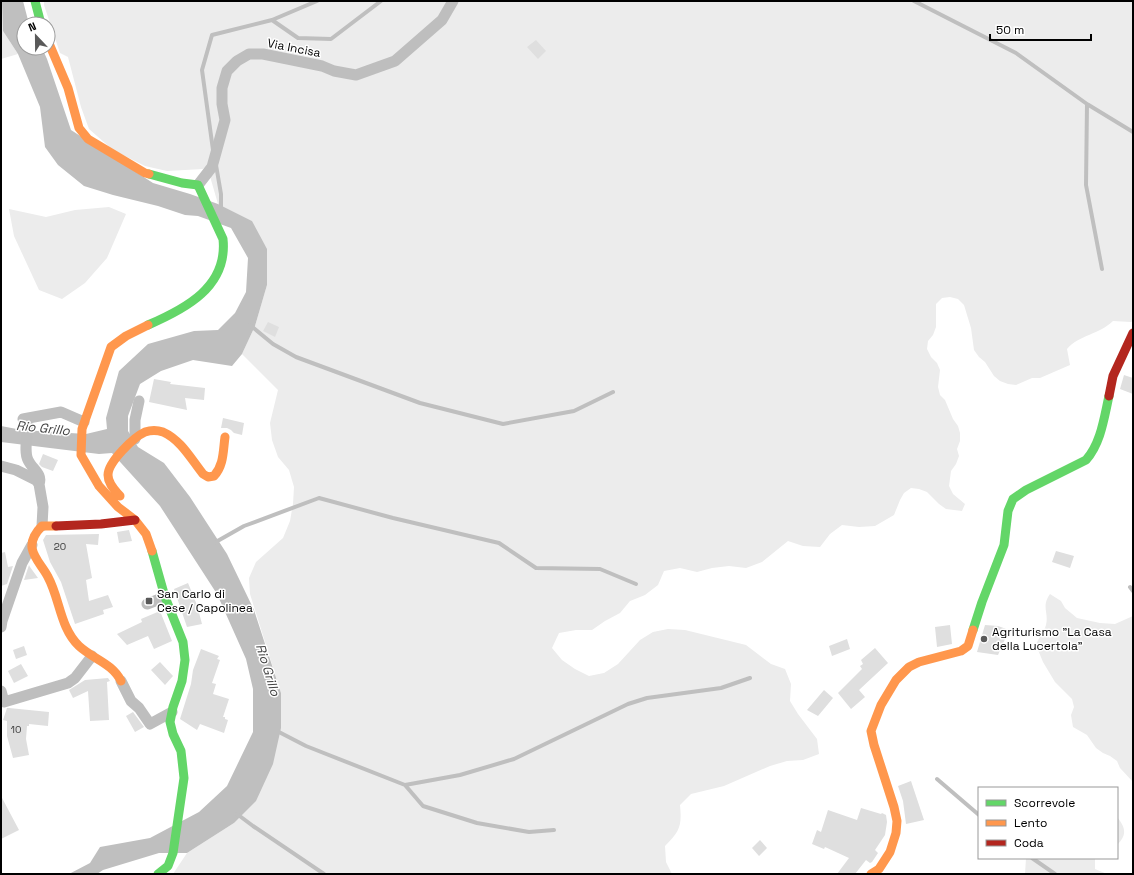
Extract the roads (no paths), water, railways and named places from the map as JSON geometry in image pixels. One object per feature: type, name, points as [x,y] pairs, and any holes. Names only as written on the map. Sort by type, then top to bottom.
[{"type":"street","points":[[35,1],[40,16]]},
{"type":"street","name":"Via Incisa","points":[[198,184],[212,167],[225,120],[222,104],[222,88],[227,71],[237,61],[248,54],[263,54],[322,66],[334,71],[356,75],[394,61],[442,20],[453,1]]},
{"type":"street","points":[[54,56],[68,88],[79,128],[88,139],[145,173],[182,184],[198,184],[223,240],[223,258],[218,271],[211,285],[197,300],[177,312],[127,335],[111,347],[83,425],[81,454],[99,486],[118,507],[135,520],[146,534],[165,598],[183,642],[185,660],[182,681],[172,710],[170,722],[173,734],[181,751],[184,778],[173,853],[168,866],[158,874]]},
{"type":"street","points":[[871,874],[879,870],[890,852],[896,833],[894,807],[871,731],[881,705],[896,680],[909,667],[919,662],[961,651],[968,646],[982,602],[1004,545],[1009,506],[1013,499],[1026,490],[1086,460],[1093,452],[1102,426],[1113,376],[1133,333]]},
{"type":"street","points":[[135,439],[135,420],[139,402]]},
{"type":"street","points":[[42,526],[42,507],[39,484],[41,480],[30,464],[26,454],[26,421],[61,412],[83,425]]},
{"type":"street","points":[[135,520],[129,506],[109,483],[108,470],[135,439],[150,430],[158,430],[170,435],[176,440],[203,474],[208,477],[214,476],[218,473],[221,464],[225,437]]},
{"type":"street","points":[[1,466],[16,470],[36,480],[39,484]]},
{"type":"street","points":[[1,627],[22,563],[32,545],[35,533],[42,526],[101,524],[135,520]]},
{"type":"street","points":[[32,545],[36,558],[48,576],[66,626],[79,646],[115,671],[131,701],[139,708],[150,724],[157,721],[172,710]]},
{"type":"street","points":[[147,604],[165,598]]},
{"type":"street","points":[[1,691],[4,702],[68,683],[75,678],[92,656]]},
{"type":"water","points":[[2,1],[23,1],[27,16],[16,16],[16,51],[3,31]]},
{"type":"water","name":"Rio Grillo","points":[[19,56],[46,56],[71,130],[153,183],[218,204],[252,221],[267,249],[267,285],[255,326],[242,354],[232,366],[193,360],[161,371],[140,384],[128,416],[128,431],[138,447],[164,463],[190,497],[227,554],[254,610],[281,693],[281,728],[273,764],[256,801],[234,823],[187,853],[159,853],[103,870],[97,874],[69,874],[90,863],[100,847],[150,838],[199,812],[227,786],[253,732],[253,689],[246,659],[217,594],[160,506],[112,453],[99,454],[1,442],[1,426],[22,430],[86,434],[107,429],[106,418],[119,371],[148,344],[194,331],[218,330],[235,313],[246,292],[248,258],[231,228],[198,216],[185,215],[84,186],[58,165],[45,147],[40,107]]},
{"type":"waterway","points":[[213,150],[202,70],[212,35],[272,20],[317,1]]},
{"type":"waterway","points":[[272,20],[298,38],[331,39],[381,1]]},
{"type":"waterway","points":[[914,1],[1016,53],[1087,104],[1133,132]]},
{"type":"waterway","points":[[1087,104],[1086,185],[1102,269]]},
{"type":"waterway","points":[[216,165],[221,194],[221,209]]},
{"type":"waterway","points":[[250,325],[273,344],[296,357],[420,403],[503,424],[574,411],[613,392]]},
{"type":"waterway","points":[[214,543],[244,526],[319,498],[393,518],[499,543],[536,568],[600,569],[636,584]]},
{"type":"waterway","points":[[1130,587],[1133,591]]},
{"type":"waterway","points":[[277,731],[306,746],[405,785],[460,775],[514,759],[628,704],[647,698],[721,688],[750,678]]},
{"type":"waterway","points":[[937,779],[978,814]]},
{"type":"waterway","points":[[405,785],[423,806],[477,823],[529,832],[554,830]]},
{"type":"waterway","points":[[237,814],[324,874]]},
{"type":"waterway","points":[[1033,859],[1055,874]]},
{"type":"place","name":"San Carlo di Cese / Capolinea","points":[[149,601]]},
{"type":"place","name":"Agriturismo \"La Casa della Lucertola\"","points":[[984,639]]}]
